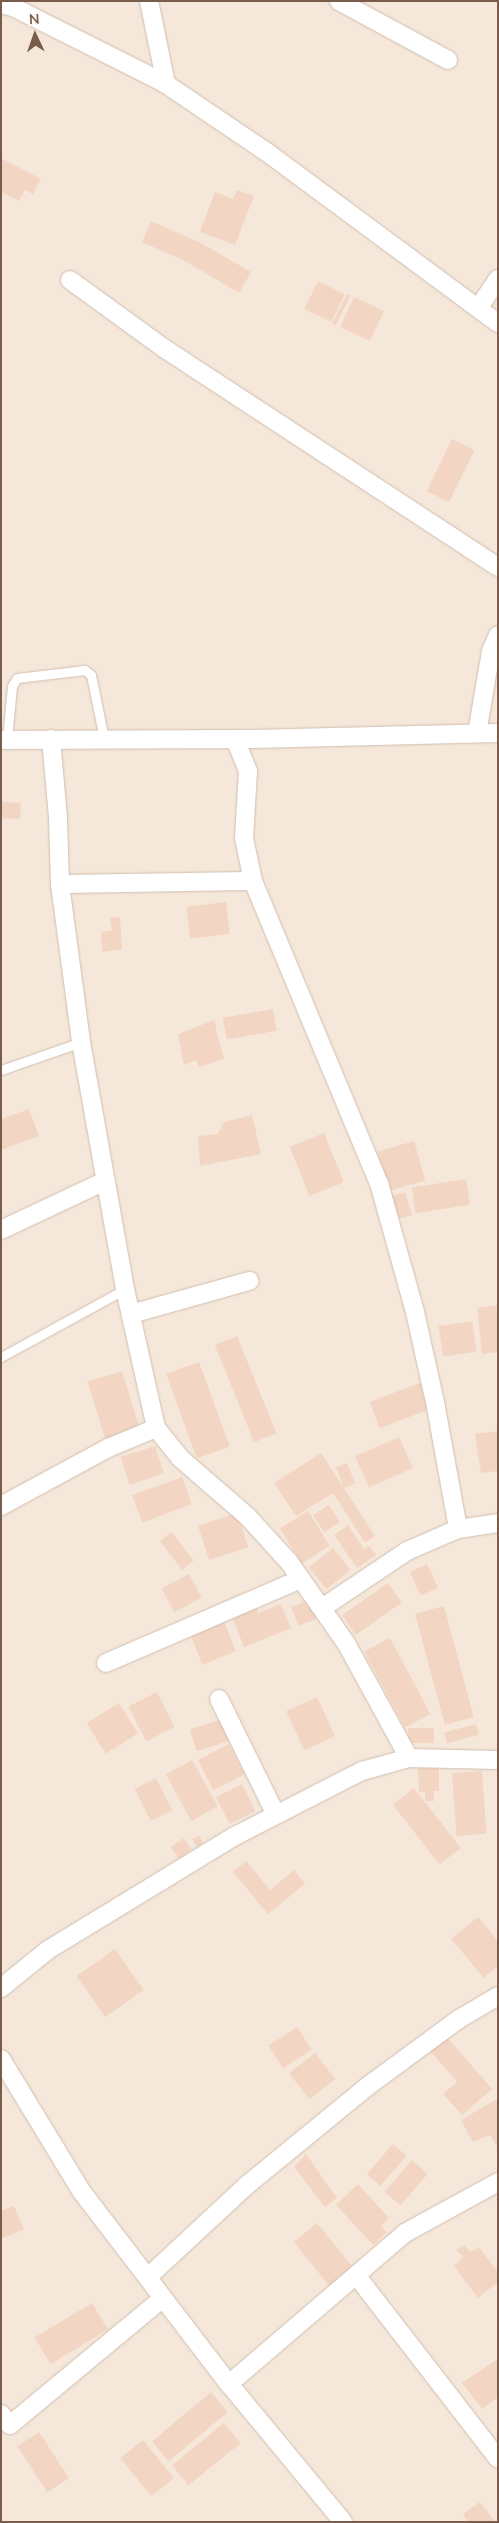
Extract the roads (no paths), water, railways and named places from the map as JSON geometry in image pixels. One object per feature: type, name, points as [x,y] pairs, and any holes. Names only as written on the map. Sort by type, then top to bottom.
[{"type":"street","points":[[149,1],[166,84]]},
{"type":"street","points":[[339,1],[448,60]]},
{"type":"street","points":[[1,4],[13,7],[166,84],[268,153],[479,307],[498,323]]},
{"type":"street","points":[[479,307],[498,279]]},
{"type":"street","points":[[70,280],[165,349],[498,567]]},
{"type":"street","points":[[477,733],[491,651],[498,635]]},
{"type":"street","points":[[4,740],[234,739],[498,733]]},
{"type":"street","points":[[52,739],[58,818],[60,884],[81,1042],[125,1289],[156,1428],[180,1458],[248,1516],[301,1578],[346,1643],[409,1758]]},
{"type":"street","points":[[234,739],[248,771],[244,838],[253,881],[379,1182],[415,1312],[435,1402],[458,1530]]},
{"type":"street","points":[[60,884],[253,881]]},
{"type":"street","points":[[1,1230],[105,1181]]},
{"type":"street","points":[[131,1314],[249,1281]]},
{"type":"street","points":[[1,1506],[108,1448],[156,1428]]},
{"type":"street","points":[[322,1608],[407,1551],[458,1530],[498,1523]]},
{"type":"street","points":[[106,1663],[301,1578]]},
{"type":"street","points":[[219,1699],[276,1815]]},
{"type":"street","points":[[1,1988],[48,1950],[235,1836],[362,1771],[409,1758],[498,1760]]},
{"type":"street","points":[[148,2277],[247,2185],[368,2086],[459,2019],[498,1996]]},
{"type":"street","points":[[1,2059],[82,2192],[229,2384],[343,2522]]},
{"type":"street","points":[[229,2384],[405,2233],[498,2182]]},
{"type":"street","points":[[356,2275],[498,2458]]},
{"type":"street","points":[[4,2424],[163,2298]]},
{"type":"lane","points":[[4,740],[12,686],[17,678],[85,670],[92,675],[104,739]]},
{"type":"lane","points":[[1,1070],[81,1042]]},
{"type":"lane","points":[[1,1357],[125,1289]]}]
